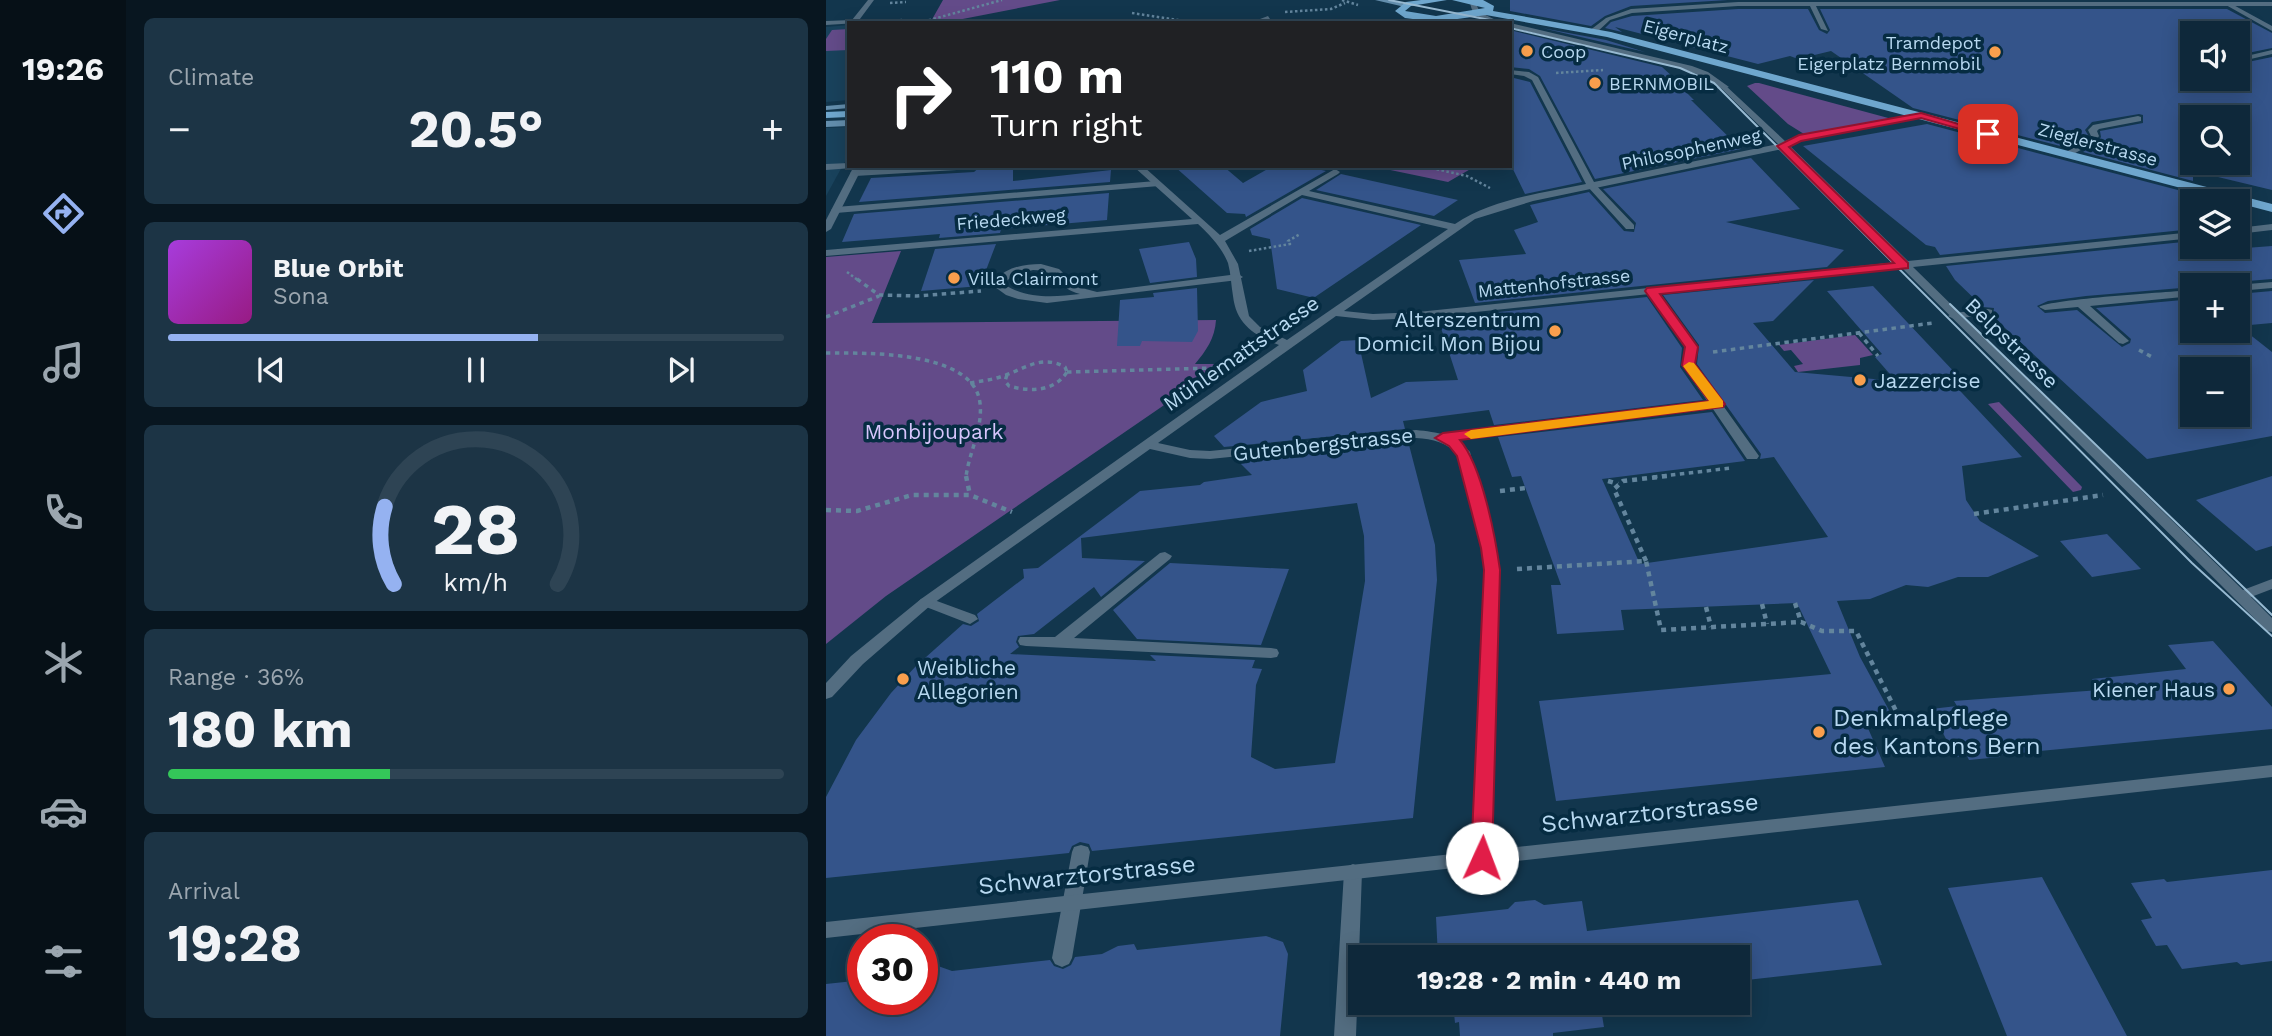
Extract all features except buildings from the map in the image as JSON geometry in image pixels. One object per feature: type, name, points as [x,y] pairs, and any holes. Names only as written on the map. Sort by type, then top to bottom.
[{"type":"main road","points":[[1378,0],[1405,5],[1441,0]]},
{"type":"main road","points":[[1456,0],[1472,1],[1486,8]]},
{"type":"main road","points":[[1405,5],[1400,9],[1400,13],[1416,18],[1446,19],[1486,8]]},
{"type":"main road","name":"Eigerplatz","points":[[1486,8],[1593,31],[1875,104]]},
{"type":"main road","points":[[1410,21],[1416,18]]},
{"type":"main road","name":"Zieglerstrasse","points":[[1875,104],[2272,208]]},
{"type":"main road","points":[[826,108],[847,106]]},
{"type":"main road","points":[[826,116],[847,114]]},
{"type":"main road","points":[[826,124],[847,123]]},
{"type":"street","points":[[855,21],[871,0]]},
{"type":"street","points":[[1643,0],[1643,10]]},
{"type":"street","points":[[1593,31],[1614,16],[1643,10],[1764,2],[2270,5]]},
{"type":"street","points":[[1812,4],[1825,29]]},
{"type":"street","points":[[2228,4],[2272,29]]},
{"type":"street","points":[[1260,21],[1268,18]]},
{"type":"street","points":[[826,23],[847,22]]},
{"type":"street","points":[[1512,26],[1683,66],[1731,66]]},
{"type":"street","points":[[2250,57],[2272,52]]},
{"type":"street","name":"Belpstrasse","points":[[1683,66],[1705,74],[1725,87],[1954,316],[2272,626]]},
{"type":"street","points":[[1512,72],[1535,79],[1591,185],[1630,227]]},
{"type":"street","name":"Philosophenweg","points":[[1591,185],[1782,146],[1799,138],[1921,116]]},
{"type":"street","points":[[2067,154],[2092,140],[2095,136],[2092,130],[2096,127],[2138,119]]},
{"type":"street","points":[[826,167],[894,168]]},
{"type":"street","points":[[1139,168],[1219,240],[1230,256],[1238,278],[1245,320],[1268,338],[1288,344]]},
{"type":"street","points":[[826,229],[854,169]]},
{"type":"street","points":[[1219,240],[1339,169]]},
{"type":"street","points":[[836,210],[1156,184]]},
{"type":"street","name":"Mühlemattstrasse","points":[[826,693],[884,636],[926,602],[1288,344],[1478,214],[1500,206],[1591,185]]},
{"type":"street","points":[[1300,192],[1457,228]]},
{"type":"street","name":"Friedeckweg","points":[[826,253],[1198,221]]},
{"type":"street","points":[[2250,230],[2272,227]]},
{"type":"street","name":"Mattenhofstrasse","points":[[1336,313],[1373,317],[1410,316],[2180,236]]},
{"type":"street","points":[[1097,295],[1074,289],[1060,279],[1055,271],[1044,267],[1007,274],[999,282],[1002,289],[1016,296],[1044,299],[1097,295],[1238,278]]},
{"type":"street","points":[[2250,287],[2272,285]]},
{"type":"street","points":[[1651,291],[1691,347],[1688,365],[1718,404],[1752,456]]},
{"type":"street","points":[[2045,307],[2180,294]]},
{"type":"street","points":[[2080,303],[2123,341]]},
{"type":"street","points":[[1954,316],[1988,312]]},
{"type":"street","points":[[1443,438],[1718,404]]},
{"type":"street","name":"Gutenbergstrasse","points":[[1147,444],[1203,455],[1416,434],[1443,438],[1454,443],[1465,455],[1489,548],[1492,570],[1482,858]]},
{"type":"street","points":[[1059,642],[1165,556]]},
{"type":"street","points":[[2240,596],[2272,584]]},
{"type":"street","points":[[926,602],[970,619]]},
{"type":"street","points":[[1026,641],[1271,653]]},
{"type":"street","name":"Schwarztorstrasse","points":[[826,930],[2272,771]]},
{"type":"street","points":[[1062,958],[1081,852]]},
{"type":"street","points":[[1345,1036],[1353,872]]},
{"type":"path","points":[[927,21],[960,13],[981,3],[1002,0]]},
{"type":"path","points":[[1268,18],[1286,15],[1285,11],[1331,9],[1345,3]]},
{"type":"path","points":[[1132,13],[1184,21]]},
{"type":"path","points":[[1527,75],[1609,70]]},
{"type":"path","points":[[1431,168],[1466,176],[1498,192]]},
{"type":"path","points":[[1245,252],[1290,243],[1288,241],[1300,234]]},
{"type":"path","points":[[836,268],[847,272],[880,295]]},
{"type":"path","points":[[826,317],[880,295],[917,296],[1002,289]]},
{"type":"path","points":[[1690,355],[1934,323]]},
{"type":"path","points":[[1858,333],[1878,356]]},
{"type":"path","points":[[826,353],[916,358],[946,367],[970,383],[979,396],[980,408],[979,426],[966,478],[970,495]]},
{"type":"path","points":[[970,383],[1007,374],[1022,365],[1044,361],[1060,364],[1067,372]]},
{"type":"path","points":[[1067,372],[1214,368]]},
{"type":"path","points":[[1007,374],[1005,381],[1009,386],[1030,391],[1056,384],[1067,372]]},
{"type":"path","points":[[1752,456],[1755,465],[1623,481],[1614,489],[1646,561],[1661,630],[1710,624],[1801,622],[1822,631],[1856,631],[1903,726]]},
{"type":"path","points":[[1608,481],[1619,485]]},
{"type":"path","points":[[1498,492],[1526,488]]},
{"type":"path","points":[[1974,514],[2104,494]]},
{"type":"path","points":[[826,510],[857,511],[912,495],[970,495],[1017,514]]},
{"type":"path","points":[[1492,570],[1646,561]]},
{"type":"path","points":[[1795,603],[1801,622]]},
{"type":"path","points":[[1762,604],[1767,622]]},
{"type":"path","points":[[1706,607],[1710,624]]},
{"type":"shaded area","points":[[847,25],[847,100],[826,102],[826,27]]},
{"type":"shaded area","points":[[847,127],[847,158],[826,196],[826,128]]},
{"type":"green space","points":[[943,0],[1060,0],[952,21],[931,21]]},
{"type":"green space","points":[[847,29],[847,50],[826,51],[826,39],[832,30]]},
{"type":"green space","points":[[1755,83],[1892,119],[1804,134],[1788,124],[1747,86]]},
{"type":"green space","points":[[1381,168],[1472,168],[1448,182]]},
{"type":"green space","name":"Monbijoupark","points":[[901,251],[872,323],[1216,320],[1209,344],[1195,364],[1224,364],[886,596],[826,644],[826,257]]},
{"type":"green space","points":[[1855,335],[1873,355],[1860,358],[1860,365],[1798,372],[1794,366],[1803,364],[1791,350],[1784,351],[1779,345]]},
{"type":"green space","points":[[1999,402],[2082,487],[2081,490],[2073,492],[1988,404]]},
{"type":"tram line","points":[[1389,0],[1495,21]]},
{"type":"tram line","points":[[1512,28],[1680,68],[1714,83],[2192,563],[2272,636]]},
{"type":"tram line","points":[[1950,304],[2272,615]]},
{"type":"slow traffic","points":[[1471,434],[1718,404],[1689,366]]},
{"type":"place","name":"Coop","points":[[1527,51]]},
{"type":"place","name":"Tramdepot Eigerplatz Bernmobil","points":[[1995,52]]},
{"type":"place","name":"BERNMOBIL","points":[[1595,83]]},
{"type":"place","name":"Villa Clairmont","points":[[954,278]]},
{"type":"place","name":"Alterszentrum Domicil Mon Bijou","points":[[1555,331]]},
{"type":"place","name":"Jazzercise","points":[[1860,380]]},
{"type":"place","name":"Weibliche Allegorien","points":[[903,679]]},
{"type":"place","name":"Kiener Haus","points":[[2229,689]]},
{"type":"place","name":"Denkmalpflege des Kantons Bern","points":[[1819,732]]},
{"type":"route","points":[[1482,858],[1493,579],[1489,548],[1465,455],[1454,443],[1443,438],[1718,404],[1688,365],[1691,347],[1651,291],[1903,265],[1782,146],[1799,138],[1921,116],[1988,134]]}]
